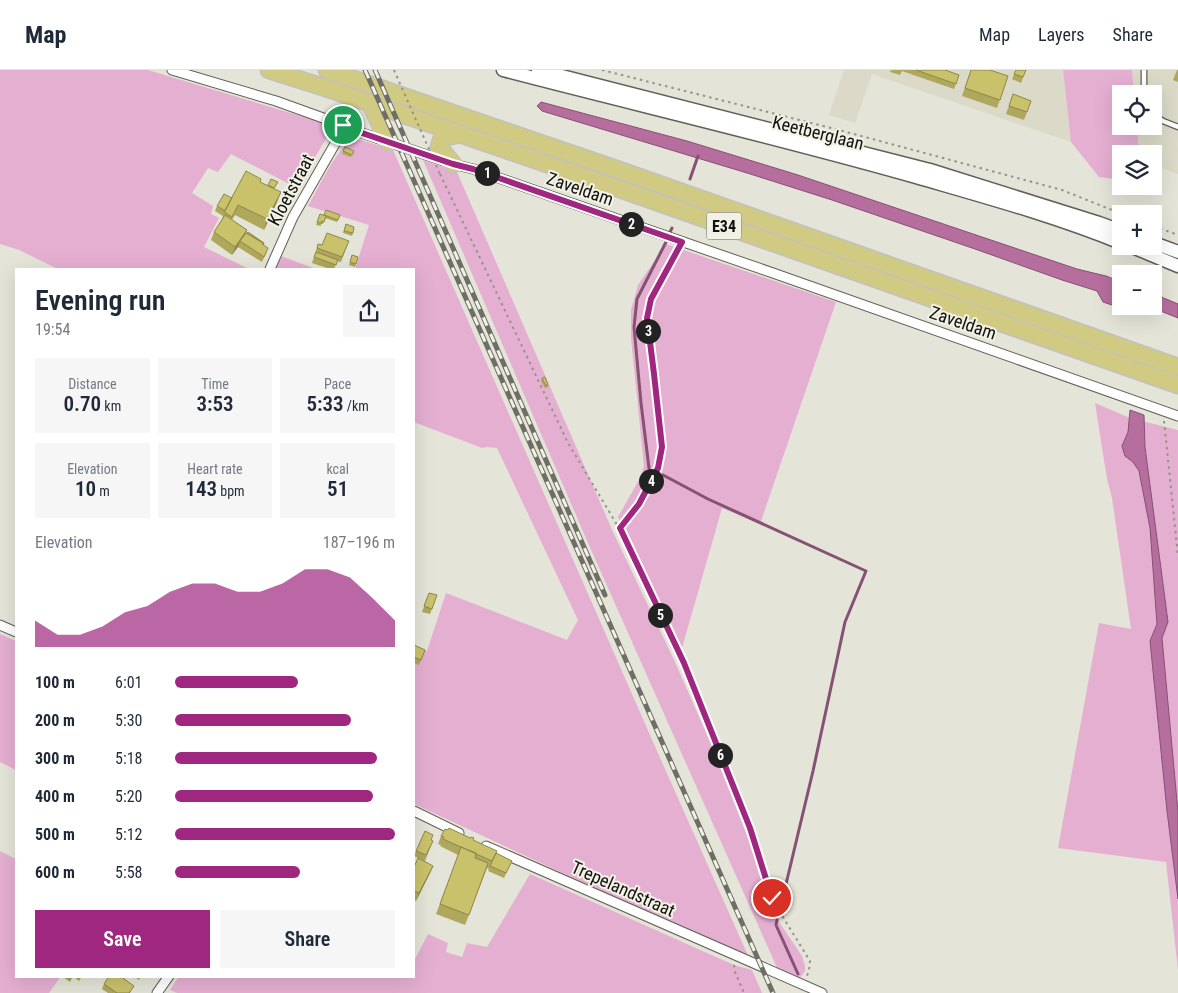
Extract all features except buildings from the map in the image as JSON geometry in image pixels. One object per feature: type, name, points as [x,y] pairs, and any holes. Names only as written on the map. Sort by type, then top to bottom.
[{"type":"highway","name":"E34","points":[[269,70],[370,102],[1178,385]]},
{"type":"highway","name":"E34","points":[[327,70],[610,167],[1178,367]]},
{"type":"highway","points":[[370,102],[388,142]]},
{"type":"highway","points":[[453,164],[439,147],[442,138],[460,134]]},
{"type":"main road","name":"Keetberglaan","points":[[503,70],[853,159],[989,198],[1112,239]]},
{"type":"main road","name":"Keetberglaan","points":[[538,70],[930,170],[1112,228]]},
{"type":"main road","points":[[1162,246],[1178,252]]},
{"type":"main road","points":[[1152,255],[1178,266]]},
{"type":"street","name":"Zaveldam","points":[[172,70],[337,122],[347,130],[359,132],[473,169],[1178,416]]},
{"type":"street","name":"Kloetstraat","points":[[270,268],[293,217],[336,142],[347,130]]},
{"type":"street","points":[[0,625],[15,632]]},
{"type":"street","points":[[415,811],[465,836]]},
{"type":"street","name":"Trepelandstraat","points":[[482,844],[822,993]]},
{"type":"street","points":[[157,993],[168,978]]},
{"type":"lane","points":[[1144,70],[1144,85]]},
{"type":"lane","points":[[1162,120],[1178,126]]},
{"type":"path","points":[[394,70],[440,174],[568,444],[620,528],[684,663],[750,828],[772,898],[810,961],[809,970],[803,985]]},
{"type":"path","points":[[602,70],[839,130],[1062,190],[1112,210]]},
{"type":"path","points":[[1162,229],[1178,235]]},
{"type":"path","points":[[620,528],[639,504],[658,468],[662,447],[647,318],[651,299],[682,242]]},
{"type":"path","points":[[1162,411],[1178,556]]},
{"type":"path","points":[[735,956],[733,963],[735,972],[744,993]]},
{"type":"shaded area","points":[[0,70],[148,70],[317,121],[329,125],[331,130],[297,188],[231,154],[218,172],[208,168],[192,193],[213,206],[211,214],[219,218],[204,247],[247,268],[56,268],[19,250],[0,244]]},
{"type":"shaded area","points":[[844,70],[1063,70],[1071,142],[872,74],[855,123],[829,115]]},
{"type":"shaded area","points":[[1063,70],[1132,70],[1133,85],[1112,85],[1112,135],[1138,135],[1138,145],[1112,145],[1112,179],[1099,177],[1071,142]]},
{"type":"shaded area","points":[[1132,70],[1178,70],[1178,174],[1162,168],[1162,145],[1138,145],[1138,135],[1162,135],[1162,85],[1133,85]]},
{"type":"shaded area","points":[[541,102],[687,141],[798,175],[1077,269],[1106,276],[1112,278],[1112,305],[1103,302],[1097,291],[832,200],[542,111],[537,106]]},
{"type":"shaded area","points":[[351,140],[361,140],[393,150],[750,960],[415,804],[415,646],[427,651],[446,593],[567,640],[578,620],[497,448],[482,448],[415,422],[415,268],[355,268],[369,225],[308,206],[333,161]]},
{"type":"shaded area","points":[[423,160],[457,172],[613,532],[675,662],[710,742],[748,838],[767,899],[779,922],[802,956],[805,971],[799,979],[778,970],[588,543]]},
{"type":"shaded area","points":[[666,244],[836,302],[760,524],[722,508],[682,648],[618,517],[640,478],[644,466],[631,338],[631,310],[638,285]]},
{"type":"shaded area","points":[[281,256],[313,268],[276,268]]},
{"type":"shaded area","points":[[1162,297],[1178,304],[1178,318],[1162,312]]},
{"type":"shaded area","points":[[1095,403],[1130,418],[1178,430],[1178,969],[1166,862],[1058,848],[1099,623],[1131,629],[1112,498],[1107,479]]},
{"type":"shaded area","points":[[1130,410],[1144,415],[1145,447],[1168,622],[1162,638],[1178,812],[1178,899],[1150,641],[1157,624],[1150,528],[1139,471],[1133,462],[1125,456],[1122,446],[1128,432]]},
{"type":"shaded area","points":[[0,634],[15,641],[15,770],[0,762]]},
{"type":"shaded area","points":[[0,851],[15,858],[15,978],[60,978],[49,993],[0,993]]},
{"type":"shaded area","points":[[530,874],[734,965],[752,970],[762,993],[177,993],[170,990],[178,978],[415,978],[415,959],[428,934],[448,943],[446,952],[462,957],[467,943],[487,947]]},
{"type":"waterway","points":[[690,179],[698,156]]},
{"type":"waterway","points":[[670,232],[672,228]]},
{"type":"waterway","points":[[649,468],[634,327],[637,299],[666,242]]},
{"type":"waterway","points":[[663,475],[708,499],[866,571],[845,622],[813,771],[781,905]]},
{"type":"waterway","points":[[777,920],[776,925],[798,974]]},
{"type":"railway","points":[[365,70],[773,993]]},
{"type":"railway","points":[[375,70],[605,595]]},
{"type":"route","points":[[343,125],[347,130],[359,132],[473,169],[682,242],[651,299],[647,318],[662,447],[658,468],[639,504],[620,528],[684,663],[750,828],[772,898]]}]
